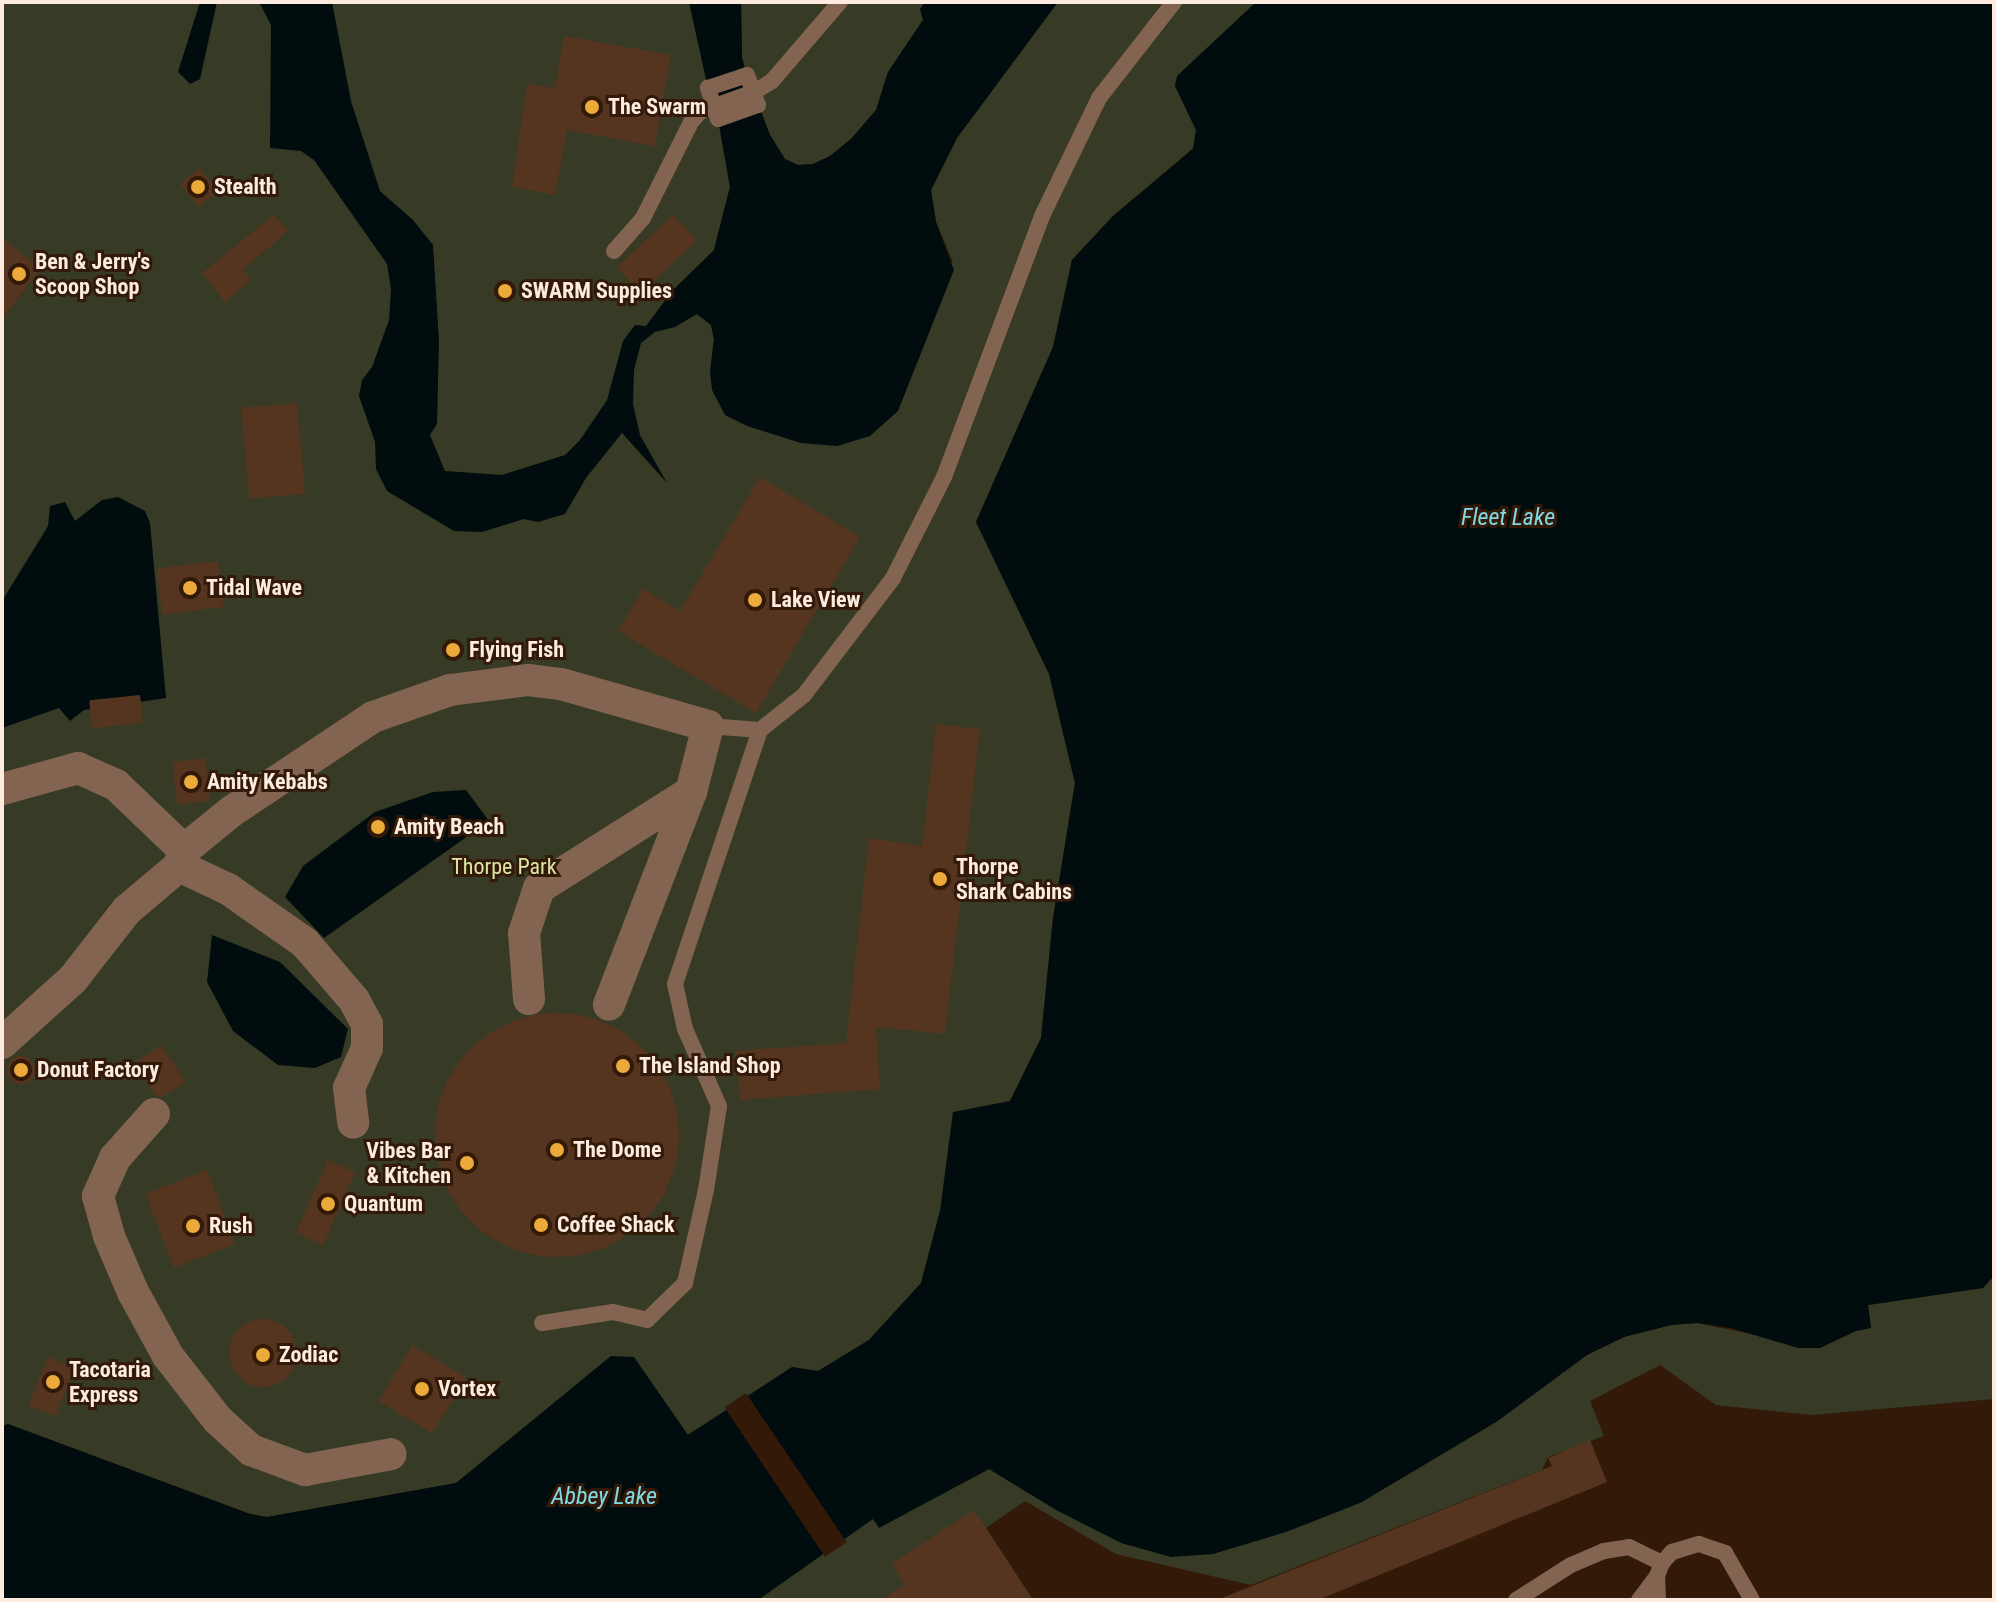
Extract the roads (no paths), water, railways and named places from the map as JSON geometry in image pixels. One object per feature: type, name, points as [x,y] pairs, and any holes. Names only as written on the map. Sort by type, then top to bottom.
[{"type":"street","points":[[2,1043],[73,979],[127,910],[232,811],[373,717],[450,690],[528,680],[561,684],[708,726],[691,792],[609,1005]]},
{"type":"street","points":[[2,789],[78,768],[116,785],[182,858],[305,943],[354,1000],[367,1024],[367,1048],[349,1088],[353,1123]]},
{"type":"street","points":[[529,999],[524,933],[539,888],[691,792]]},
{"type":"street","points":[[154,1114],[115,1158],[98,1196],[109,1236],[133,1292],[168,1356],[218,1420],[251,1450],[305,1470],[391,1454]]},
{"type":"lane","points":[[754,92],[772,81],[840,2]]},
{"type":"lane","points":[[542,1323],[613,1312],[647,1320],[685,1283],[719,1106],[685,1029],[675,984],[760,730],[804,695],[893,578],[944,477],[1043,214],[1099,98],[1174,2]]},
{"type":"lane","points":[[747,75],[754,92],[758,105],[718,119],[708,88],[747,75]]},
{"type":"lane","points":[[614,251],[643,218],[691,122],[714,106]]},
{"type":"lane","points":[[708,726],[760,730]]},
{"type":"lane","points":[[1639,1600],[1660,1569],[1685,1546],[1713,1546],[1735,1564],[1752,1600]]},
{"type":"lane","points":[[1516,1600],[1571,1565],[1604,1551],[1629,1547],[1660,1569]]},
{"type":"lane","points":[[1658,1600],[1660,1569]]},
{"type":"water","points":[[200,2],[217,2],[200,79],[190,84],[178,72]]},
{"type":"water","points":[[259,2],[332,2],[351,101],[380,191],[413,220],[433,245],[439,341],[437,424],[430,435],[445,471],[502,475],[565,455],[580,440],[607,400],[623,341],[635,325],[646,326],[672,291],[714,250],[730,187],[718,119],[689,2],[741,2],[742,58],[747,75],[770,135],[785,159],[798,165],[813,164],[830,156],[851,139],[876,110],[888,72],[923,20],[920,9],[925,2],[1058,2],[957,138],[931,190],[936,222],[954,270],[898,411],[870,436],[837,446],[801,443],[747,426],[725,415],[712,390],[710,372],[714,339],[711,325],[697,314],[675,327],[655,332],[641,343],[634,370],[633,404],[640,435],[667,483],[622,433],[586,478],[565,514],[538,522],[524,519],[482,532],[454,531],[387,491],[376,469],[375,442],[359,396],[362,380],[372,367],[389,320],[391,289],[387,264],[314,160],[301,151],[270,148],[271,25]]},
{"type":"water","name":"Fleet Lake","points":[[1256,2],[1994,2],[1994,1276],[1983,1288],[1868,1305],[1871,1328],[1856,1331],[1820,1348],[1798,1348],[1731,1328],[1697,1323],[1671,1325],[1624,1337],[1587,1355],[1496,1422],[1360,1503],[1286,1532],[1213,1554],[1171,1557],[1121,1543],[1058,1511],[989,1469],[879,1528],[873,1519],[758,1600],[2,1600],[2,1426],[8,1424],[250,1514],[267,1517],[456,1483],[611,1356],[634,1357],[688,1435],[792,1367],[818,1371],[869,1340],[921,1283],[940,1211],[953,1112],[1010,1101],[1041,1038],[1053,918],[1075,783],[1049,674],[976,522],[1053,347],[1072,260],[1113,216],[1193,149],[1196,130],[1175,86],[1177,76]]},
{"type":"water","points":[[118,497],[145,511],[150,523],[166,698],[84,710],[70,721],[59,708],[2,728],[2,601],[48,526],[50,506],[65,502],[75,521],[102,500]]},
{"type":"water","points":[[466,790],[489,821],[324,938],[285,897],[303,866],[375,812],[433,792]]},
{"type":"water","points":[[212,935],[280,962],[348,1029],[341,1057],[315,1068],[278,1065],[233,1031],[207,982]]},
{"type":"place","name":"The Swarm","points":[[592,107]]},
{"type":"place","name":"Stealth","points":[[198,187]]},
{"type":"place","name":"Ben & Jerry's Scoop Shop","points":[[19,274]]},
{"type":"place","name":"SWARM Supplies","points":[[505,291]]},
{"type":"place","name":"Tidal Wave","points":[[190,588]]},
{"type":"place","name":"Lake View","points":[[755,600]]},
{"type":"place","name":"Flying Fish","points":[[453,650]]},
{"type":"place","name":"Amity Kebabs","points":[[191,782]]},
{"type":"place","name":"Amity Beach","points":[[378,827]]},
{"type":"place","name":"Thorpe Shark Cabins","points":[[940,879]]},
{"type":"place","name":"The Island Shop","points":[[623,1066]]},
{"type":"place","name":"Donut Factory","points":[[21,1070]]},
{"type":"place","name":"The Dome","points":[[557,1150]]},
{"type":"place","name":"Vibes Bar & Kitchen","points":[[467,1163]]},
{"type":"place","name":"Quantum","points":[[328,1204]]},
{"type":"place","name":"Coffee Shack","points":[[541,1225]]},
{"type":"place","name":"Rush","points":[[193,1226]]},
{"type":"place","name":"Zodiac","points":[[263,1355]]},
{"type":"place","name":"Tacotaria Express","points":[[53,1382]]},
{"type":"place","name":"Vortex","points":[[422,1389]]},
{"type":"park label","name":"Thorpe Park","points":[[504,867]]},
{"type":"water label","name":"Abbey Lake","points":[[604,1497]]}]
